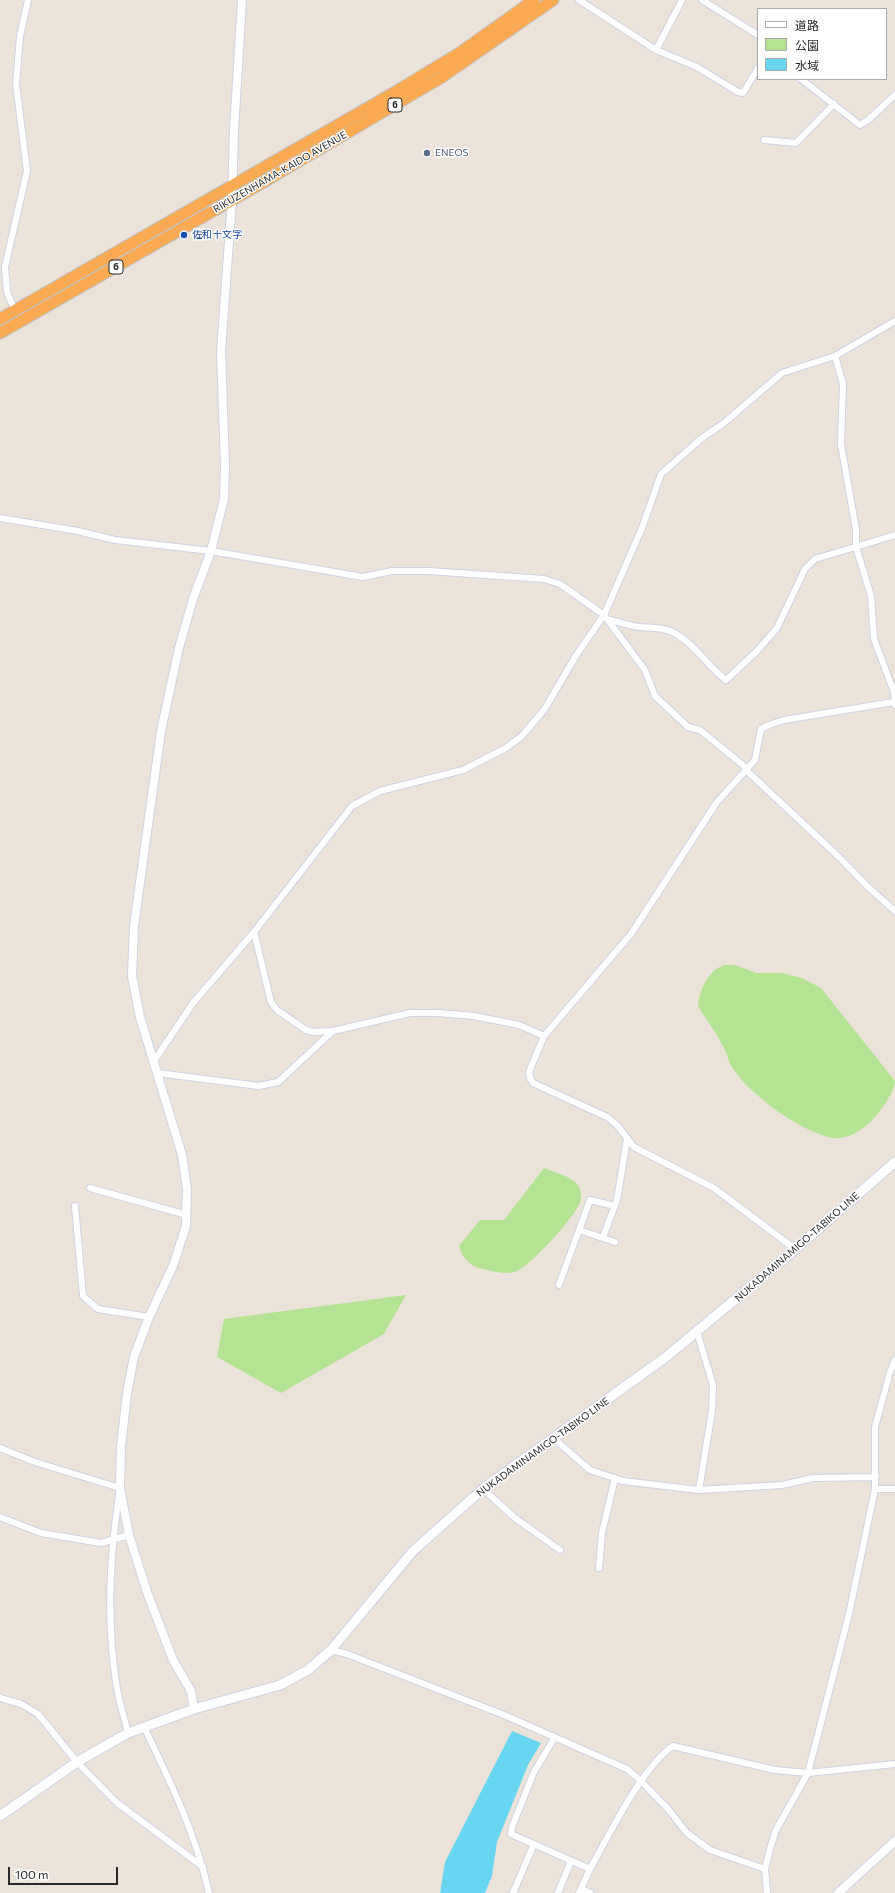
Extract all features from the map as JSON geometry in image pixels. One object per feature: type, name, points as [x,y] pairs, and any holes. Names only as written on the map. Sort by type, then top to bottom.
[{"type":"highway","name":"RIKUZENHAMA-KAIDO AVENUE","points":[[0,320],[397,91],[461,52],[534,0]]},
{"type":"highway","name":"RIKUZENHAMA-KAIDO AVENUE","points":[[0,333],[442,77],[553,0]]},
{"type":"main road","name":"NUKADAMINAMIGO-TABIKO LINE","points":[[0,1816],[77,1762],[128,1733],[194,1709],[280,1685],[308,1670],[330,1650],[413,1551],[483,1489],[666,1357],[795,1249],[895,1162]]},
{"type":"street","points":[[15,311],[8,292],[5,267],[27,171],[16,84],[20,36],[28,0]]},
{"type":"street","points":[[128,1733],[116,1684],[109,1591],[112,1540],[120,1488],[121,1447],[126,1393],[134,1357],[149,1317],[173,1266],[186,1226],[188,1189],[182,1155],[140,1017],[132,976],[134,926],[161,731],[179,648],[193,599],[211,551],[224,498],[221,351],[232,200],[242,0]]},
{"type":"street","points":[[579,0],[656,50],[697,67],[738,92],[743,93],[757,70]]},
{"type":"street","points":[[656,50],[682,0]]},
{"type":"street","points":[[702,0],[757,33]]},
{"type":"street","points":[[802,80],[860,125],[868,120],[895,95]]},
{"type":"street","points":[[764,140],[796,143],[834,104]]},
{"type":"street","points":[[154,1061],[193,1003],[254,932],[352,806],[380,791],[463,770],[506,748],[522,736],[544,710],[577,654],[604,615],[642,528],[661,474],[702,438],[724,423],[782,373],[835,356],[895,322]]},
{"type":"street","points":[[795,1249],[714,1188],[634,1147],[617,1125],[607,1117],[540,1086],[530,1078],[529,1072],[544,1036],[631,934],[717,802],[747,771],[755,760],[761,730],[768,725],[784,720],[894,704],[894,692],[874,639],[871,596],[856,547],[856,530],[841,444],[843,384],[835,356]]},
{"type":"street","points":[[0,518],[78,530],[115,540],[211,551],[363,577],[392,571],[428,570],[544,579],[560,584],[610,620],[645,670],[655,696],[688,727],[700,730],[744,766],[747,771],[839,857],[868,888],[895,911]]},
{"type":"street","points":[[610,620],[639,627],[660,628],[676,634],[698,651],[716,673],[726,680],[756,652],[777,628],[805,569],[815,560],[895,535]]},
{"type":"street","points":[[254,932],[271,1002],[277,1010],[306,1030],[333,1031],[410,1013],[438,1013],[474,1016],[519,1024],[544,1036]]},
{"type":"street","points":[[157,1073],[259,1086],[278,1082],[333,1031]]},
{"type":"street","points":[[603,1237],[615,1206],[627,1139]]},
{"type":"street","points":[[90,1188],[187,1215]]},
{"type":"street","points":[[559,1285],[590,1200],[615,1206]]},
{"type":"street","points":[[75,1206],[83,1296],[98,1309],[149,1317]]},
{"type":"street","points":[[579,1230],[615,1242]]},
{"type":"street","points":[[697,1332],[713,1384],[712,1411],[699,1490]]},
{"type":"street","points":[[767,1893],[766,1869],[776,1830],[808,1773],[849,1614],[875,1489],[875,1427],[890,1372],[895,1360]]},
{"type":"street","points":[[555,1438],[590,1470],[623,1481],[699,1490],[782,1485],[813,1478],[876,1477]]},
{"type":"street","points":[[0,1448],[35,1462],[120,1488]]},
{"type":"street","points":[[598,1568],[602,1533],[615,1478]]},
{"type":"street","points":[[120,1488],[129,1535],[147,1592],[173,1660],[191,1691],[194,1709]]},
{"type":"street","points":[[483,1489],[515,1518],[560,1550]]},
{"type":"street","points":[[875,1489],[895,1489]]},
{"type":"street","points":[[0,1517],[41,1533],[102,1543],[129,1535]]},
{"type":"street","points":[[330,1650],[354,1657],[504,1715],[627,1769],[668,1809],[687,1833],[710,1850],[766,1869]]},
{"type":"street","points":[[0,1698],[21,1704],[38,1714],[77,1762],[116,1802],[203,1867]]},
{"type":"street","points":[[144,1727],[189,1823],[203,1867],[209,1893]]},
{"type":"street","points":[[555,1737],[534,1772],[512,1827],[511,1834],[590,1868]]},
{"type":"street","points":[[591,1893],[580,1891],[590,1868],[616,1821],[661,1754],[673,1746],[775,1770],[808,1773],[895,1764]]},
{"type":"street","points":[[838,1893],[895,1842]]},
{"type":"street","points":[[513,1893],[534,1844]]},
{"type":"street","points":[[558,1893],[571,1861]]},
{"type":"green space","points":[[725,965],[735,965],[756,973],[782,973],[802,978],[821,988],[895,1081],[892,1092],[884,1105],[866,1126],[855,1133],[842,1138],[833,1138],[820,1134],[792,1121],[778,1112],[742,1080],[732,1068],[716,1033],[698,1006],[700,993],[706,981],[714,971]]},
{"type":"green space","points":[[544,1168],[570,1178],[578,1185],[581,1200],[571,1218],[532,1260],[517,1271],[506,1273],[482,1269],[469,1262],[463,1255],[459,1246],[480,1220],[504,1220]]},
{"type":"green space","points":[[406,1295],[384,1334],[281,1393],[217,1357],[224,1319]]},
{"type":"water","points":[[512,1731],[541,1743],[528,1765],[497,1842],[492,1876],[485,1893],[440,1893],[445,1862]]},
{"type":"place","name":"ENEOS","points":[[427,153]]},
{"type":"place","name":"佐和十文字","points":[[184,235]]}]
